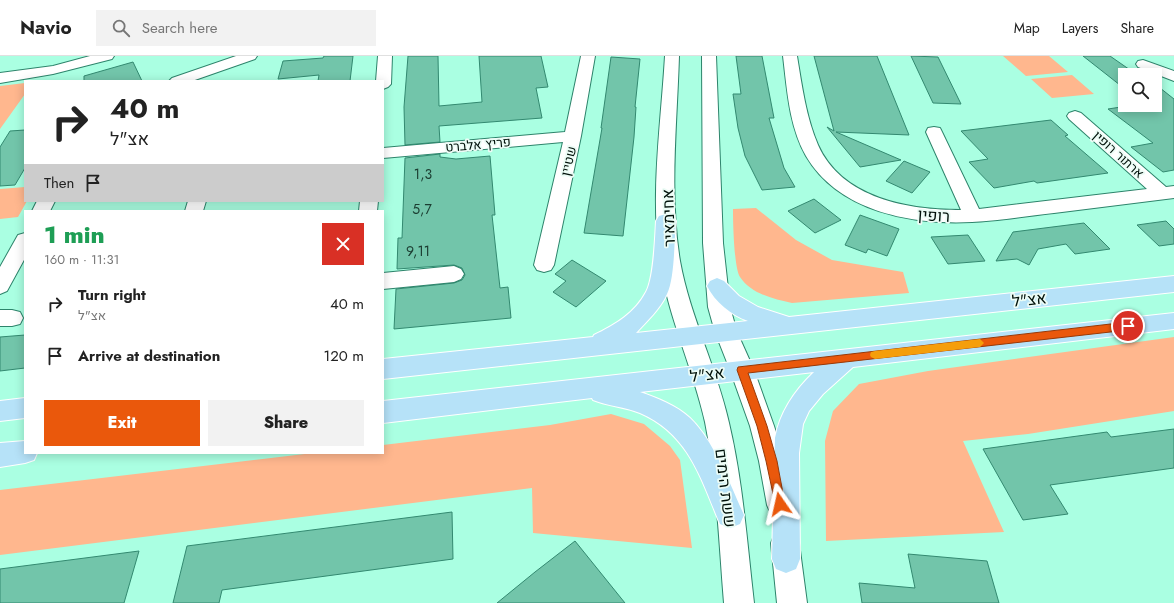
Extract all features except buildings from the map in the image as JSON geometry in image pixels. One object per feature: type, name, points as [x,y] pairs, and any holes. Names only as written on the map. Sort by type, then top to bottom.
[{"type":"main road","points":[[591,347],[626,328],[645,310],[657,293],[661,274],[666,221]]},
{"type":"main road","name":"אצ\"ל","points":[[384,369],[1174,284]]},
{"type":"main road","points":[[717,286],[731,302],[752,314],[777,322],[812,323]]},
{"type":"main road","name":"אצ\"ל","points":[[384,412],[572,389],[1174,321]]},
{"type":"main road","points":[[786,559],[787,448],[791,425],[799,407],[811,390],[827,373],[850,358]]},
{"type":"main road","points":[[572,389],[624,396],[648,405],[673,419],[688,432],[703,456],[730,515]]},
{"type":"main road","points":[[0,411],[24,408]]},
{"type":"main road","points":[[0,455],[24,452]]},
{"type":"street","points":[[0,78],[53,70],[107,56]]},
{"type":"street","points":[[178,80],[229,59],[250,56]]},
{"type":"street","points":[[383,80],[385,56]]},
{"type":"street","name":"שטיין","points":[[544,265],[573,136],[588,56]]},
{"type":"street","name":"אחימאיר","points":[[672,56],[666,221],[670,262],[690,336],[704,374]]},
{"type":"street","points":[[709,56],[713,243],[719,307],[726,332],[742,370],[762,426],[772,461],[782,516],[792,603]]},
{"type":"street","name":"רופין","points":[[790,56],[807,138],[815,156],[828,173],[845,188],[869,201],[913,214],[944,217],[973,216],[1168,192]]},
{"type":"street","points":[[1144,64],[1174,76]]},
{"type":"street","name":"ארתור רופין","points":[[1075,116],[1168,192]]},
{"type":"street","points":[[934,132],[973,216]]},
{"type":"street","name":"פריץ אלברט","points":[[384,153],[573,136]]},
{"type":"street","points":[[0,286],[24,242]]},
{"type":"street","points":[[384,281],[454,274]]},
{"type":"street","name":"ששת הימים","points":[[704,374],[716,423],[730,515],[739,603]]},
{"type":"shaded area","points":[[1003,56],[1049,56],[1068,72],[1026,76]]},
{"type":"shaded area","points":[[1072,75],[1094,94],[1052,98],[1031,79]]},
{"type":"shaded area","points":[[24,83],[24,95],[0,129],[0,86]]},
{"type":"shaded area","points":[[24,187],[24,202],[26,202],[18,217],[0,219],[0,189]]},
{"type":"shaded area","points":[[756,208],[796,240],[832,260],[903,272],[909,293],[792,303],[757,292],[745,283],[738,272],[734,244],[733,209]]},
{"type":"shaded area","points":[[1174,337],[1174,411],[1028,434],[963,441],[1004,532],[826,541],[825,441],[833,411],[859,384],[928,371]]},
{"type":"shaded area","points":[[611,414],[644,424],[670,446],[680,460],[692,548],[533,533],[532,488],[0,555],[0,490],[305,454],[384,454],[384,445],[550,425]]},
{"type":"slow traffic","points":[[875,355],[980,343]]},
{"type":"route","points":[[780,504],[772,461],[762,426],[742,370],[1128,326]]}]
